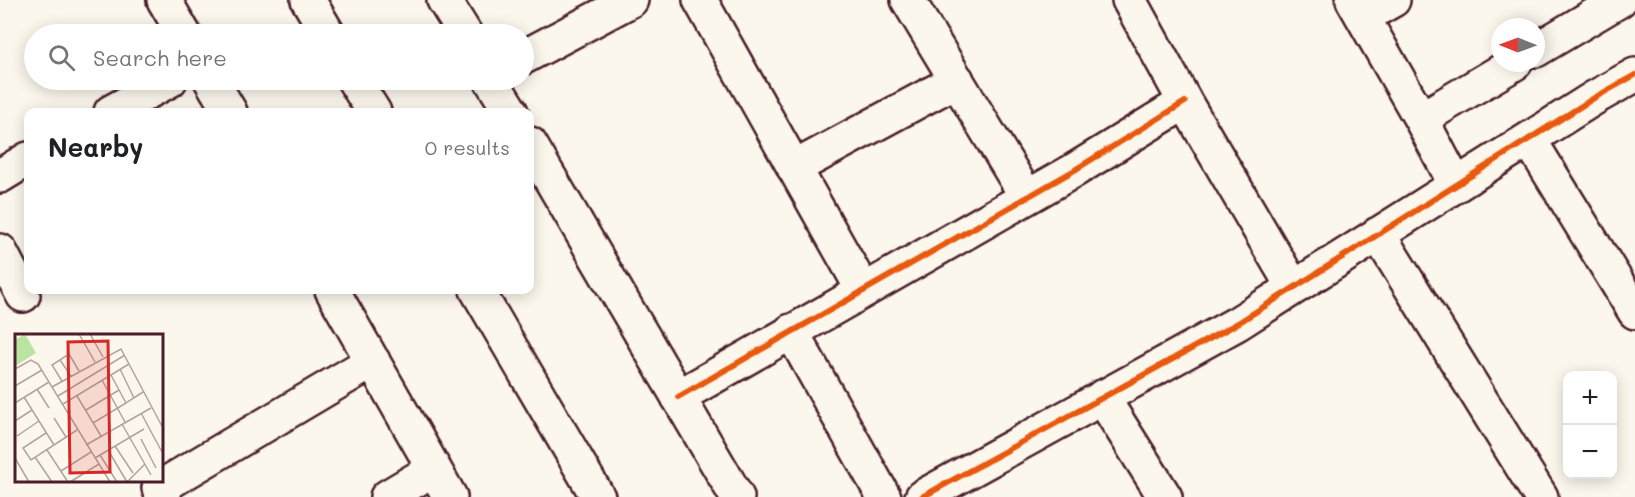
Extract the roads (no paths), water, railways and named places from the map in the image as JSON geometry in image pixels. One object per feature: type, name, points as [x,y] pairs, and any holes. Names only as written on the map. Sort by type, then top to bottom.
[{"type":"street","points":[[164,0],[178,24]]},
{"type":"street","points":[[308,0],[322,24]]},
{"type":"street","points":[[444,0],[459,24]]},
{"type":"street","points":[[534,52],[632,0]]},
{"type":"street","points":[[700,0],[863,290]]},
{"type":"street","points":[[908,0],[1027,197]]},
{"type":"street","points":[[1128,0],[1293,287]]},
{"type":"street","points":[[1393,0],[1358,9],[1456,185]]},
{"type":"street","points":[[1545,45],[1620,0]]},
{"type":"street","points":[[1421,119],[1500,72]]},
{"type":"street","points":[[922,497],[1238,323],[1528,139],[1635,75]]},
{"type":"street","points":[[794,168],[957,80]]},
{"type":"street","points":[[118,108],[152,90]]},
{"type":"street","points":[[217,90],[228,108]]},
{"type":"street","points":[[360,90],[372,108]]},
{"type":"street","points":[[497,90],[508,108]]},
{"type":"street","points":[[678,397],[1027,197],[1185,102]]},
{"type":"street","points":[[1528,139],[1631,298]]},
{"type":"street","points":[[534,151],[737,497]]},
{"type":"street","points":[[0,176],[24,161]]},
{"type":"street","points":[[1378,234],[1541,497]]},
{"type":"street","points":[[0,251],[19,298]]},
{"type":"street","points":[[334,294],[450,497]]},
{"type":"street","points":[[479,294],[598,497]]},
{"type":"street","points":[[791,332],[884,497]]},
{"type":"street","points":[[164,497],[159,488],[373,361]]},
{"type":"street","points":[[1102,397],[1165,497]]},
{"type":"street","points":[[387,497],[434,469]]}]
